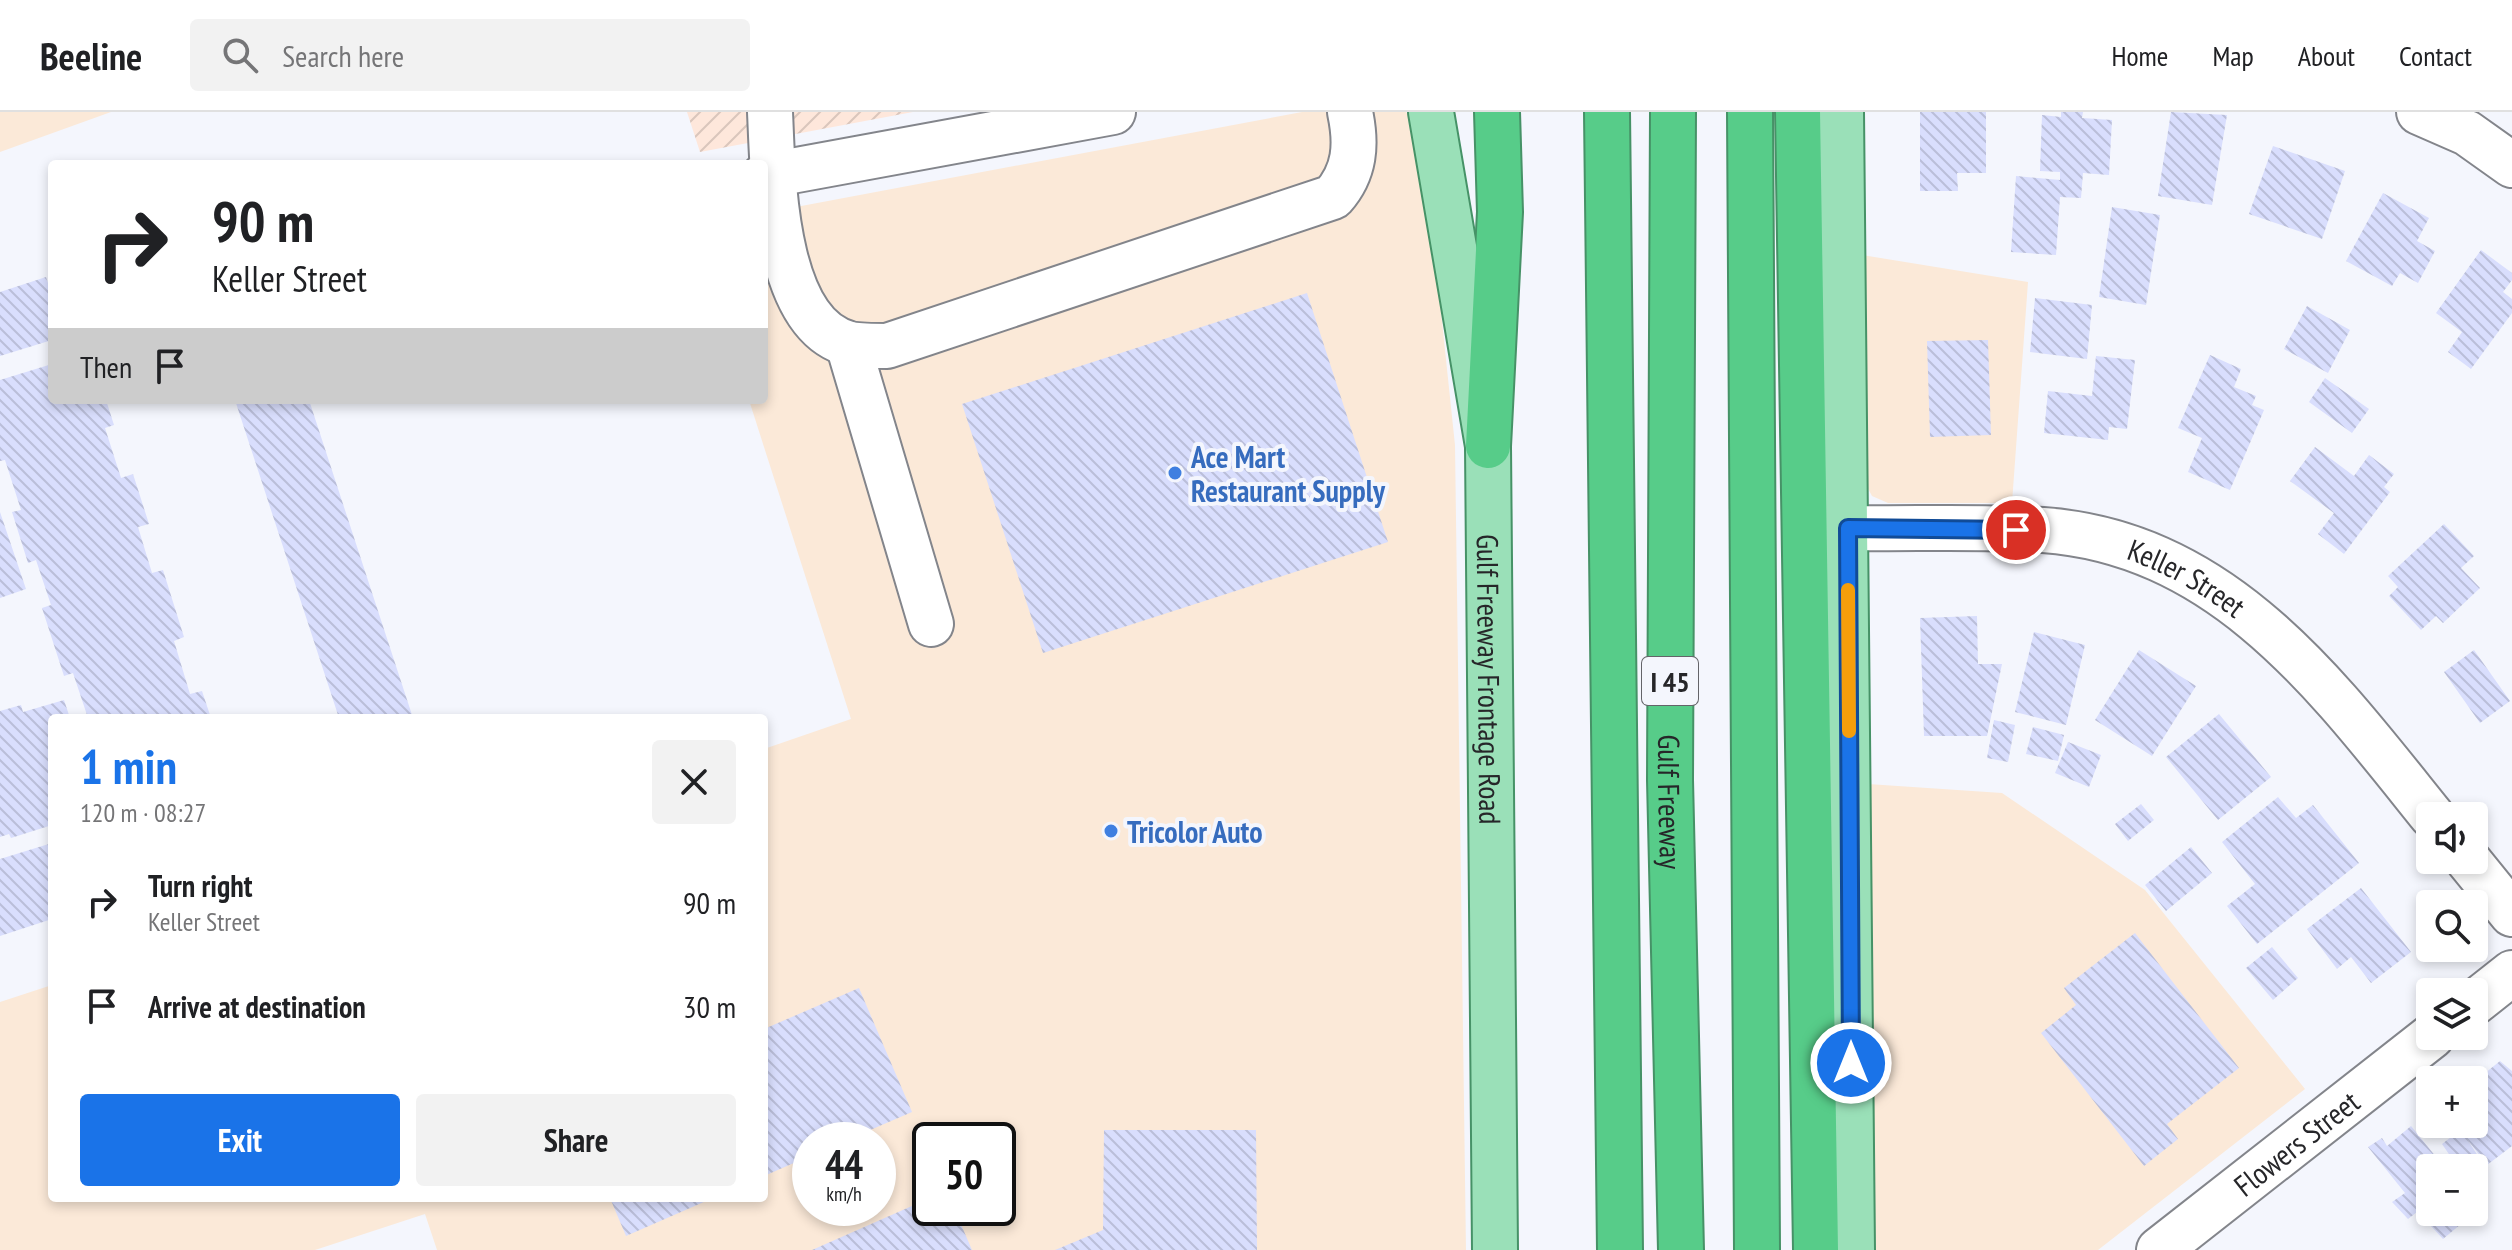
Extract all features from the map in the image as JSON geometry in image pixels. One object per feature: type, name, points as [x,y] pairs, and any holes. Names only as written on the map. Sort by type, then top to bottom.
[{"type":"highway","points":[[1488,446],[1500,212],[1497,112]]},
{"type":"highway","name":"Gulf Freeway","points":[[1607,112],[1620,1250]]},
{"type":"highway","name":"Gulf Freeway","points":[[1673,112],[1670,780],[1681,1250]]},
{"type":"highway","points":[[1750,112],[1757,1250]]},
{"type":"highway","points":[[1798,112],[1816,1250]]},
{"type":"main road","name":"Gulf Freeway Frontage Road","points":[[1431,112],[1488,446],[1495,1250]]},
{"type":"main road","points":[[1841,112],[1848,528],[1852,1250]]},
{"type":"street","points":[[770,112],[769,175],[783,251],[799,299],[819,325],[848,344],[887,346],[1333,197],[1346,182],[1352,163],[1355,142],[1350,112]]},
{"type":"street","points":[[2419,112],[2467,133],[2512,165]]},
{"type":"street","points":[[769,175],[1091,114]]},
{"type":"street","points":[[848,344],[931,624]]},
{"type":"street","name":"Keller Street","points":[[1848,528],[2045,530],[2116,544],[2180,568],[2259,620],[2326,685],[2421,802]]},
{"type":"street","points":[[2479,874],[2512,914]]},
{"type":"street","points":[[2488,992],[2512,973]]},
{"type":"street","name":"Flowers Street","points":[[2159,1250],[2416,1049]]},
{"type":"shaded area","points":[[0,112],[111,112],[0,152]]},
{"type":"shaded area","points":[[687,112],[913,112],[700,152]]},
{"type":"shaded area","points":[[1302,112],[1406,112],[1414,120],[1423,141],[1455,445],[1466,1250],[437,1250],[425,1214],[315,1250],[0,1250],[0,1002],[48,986],[48,1202],[768,1202],[768,748],[851,719],[750,404],[768,404],[768,212]]},
{"type":"shaded area","points":[[1862,255],[2028,282],[2012,503],[1888,503],[1872,496],[1864,481]]},
{"type":"shaded area","points":[[1868,784],[2002,793],[2145,890],[2305,1089],[2098,1250],[1874,1250]]},
{"type":"building","points":[[1920,112],[1986,112],[1986,173],[1957,173],[1958,191],[1920,191]]},
{"type":"building","points":[[2061,112],[2083,112],[2082,118],[2112,120],[2109,175],[2083,173],[2081,198],[2060,197],[2056,255],[2011,252],[2016,176],[2060,180],[2060,172],[2040,171],[2042,115],[2061,117]]},
{"type":"building","points":[[2171,112],[2227,115],[2212,205],[2158,196]]},
{"type":"building","points":[[2273,146],[2345,171],[2322,239],[2249,214]]},
{"type":"building","points":[[2383,193],[2429,218],[2417,241],[2435,251],[2418,283],[2400,273],[2392,286],[2346,261]]},
{"type":"building","points":[[2112,207],[2160,215],[2146,305],[2099,297]]},
{"type":"building","points":[[2481,250],[2512,273],[2512,280],[2503,292],[2512,299],[2512,313],[2471,369],[2448,352],[2462,332],[2436,313]]},
{"type":"building","points":[[46,277],[48,341],[0,356],[0,292]]},
{"type":"building","name":"Ace Mart Restaurant Supply","points":[[1307,293],[1388,542],[1043,653],[962,404]]},
{"type":"building","points":[[2035,298],[2092,305],[2087,359],[2030,352]]},
{"type":"building","points":[[2307,306],[2350,330],[2328,373],[2284,349]]},
{"type":"building","points":[[1988,340],[1991,435],[1930,437],[1927,341]]},
{"type":"building","points":[[2210,355],[2241,369],[2234,387],[2256,396],[2252,405],[2264,410],[2230,490],[2188,472],[2202,438],[2178,428]]},
{"type":"building","points":[[2096,356],[2135,360],[2127,429],[2109,427],[2108,440],[2044,433],[2048,391],[2092,396]]},
{"type":"building","points":[[48,365],[48,404],[107,404],[114,425],[105,428],[121,478],[133,474],[149,524],[138,527],[152,573],[163,570],[184,637],[174,641],[190,694],[202,691],[210,714],[87,714],[73,673],[64,676],[42,608],[51,605],[36,560],[28,563],[12,512],[21,510],[5,460],[0,461],[0,380]]},
{"type":"building","points":[[2325,378],[2369,409],[2352,433],[2309,402]]},
{"type":"building","points":[[236,404],[310,404],[412,714],[338,714]]},
{"type":"building","points":[[2315,447],[2354,476],[2369,455],[2394,474],[2384,487],[2390,492],[2344,554],[2318,534],[2334,513],[2290,481]]},
{"type":"building","points":[[0,512],[26,589],[0,598]]},
{"type":"building","points":[[2444,524],[2474,556],[2461,568],[2480,588],[2443,623],[2436,616],[2421,630],[2389,596],[2398,587],[2388,576]]},
{"type":"building","points":[[1977,616],[1978,664],[2002,664],[1987,736],[1924,736],[1920,618]]},
{"type":"building","points":[[2034,632],[2085,645],[2066,725],[2015,712]]},
{"type":"building","points":[[2139,650],[2196,686],[2152,756],[2095,720]]},
{"type":"building","points":[[2474,650],[2510,701],[2480,723],[2444,672]]},
{"type":"building","points":[[64,700],[69,714],[48,714],[48,826],[11,838],[9,834],[0,837],[0,711],[21,705],[23,712]]},
{"type":"building","points":[[2219,714],[2271,777],[2218,820],[2166,757]]},
{"type":"building","points":[[1994,720],[2015,725],[2008,762],[1987,758]]},
{"type":"building","points":[[2033,727],[2064,735],[2058,761],[2026,754]]},
{"type":"building","points":[[2068,742],[2101,755],[2089,787],[2055,773]]},
{"type":"building","points":[[2278,797],[2296,818],[2313,805],[2359,863],[2257,944],[2227,906],[2255,884],[2222,842]]},
{"type":"building","points":[[2141,804],[2154,820],[2128,841],[2115,824]]},
{"type":"building","points":[[48,844],[48,920],[0,936],[0,859]]},
{"type":"building","points":[[2191,847],[2212,873],[2166,911],[2145,885]]},
{"type":"building","points":[[2361,888],[2411,952],[2371,983],[2351,957],[2337,969],[2307,929]]},
{"type":"building","points":[[2135,933],[2239,1068],[2167,1124],[2178,1139],[2144,1166],[2041,1033],[2076,1005],[2064,988]]},
{"type":"building","points":[[2272,947],[2298,978],[2273,1000],[2246,968]]},
{"type":"building","points":[[859,988],[912,1112],[889,1122],[792,1122],[792,1164],[768,1174],[768,1027]]},
{"type":"building","points":[[2500,1061],[2512,1071],[2512,1146],[2488,1164],[2488,1154],[2479,1154],[2467,1139],[2477,1154],[2449,1154],[2442,1144],[2450,1138],[2488,1138],[2488,1071]]},
{"type":"building","points":[[2411,1126],[2416,1138],[2421,1138],[2434,1154],[2416,1154],[2416,1213],[2408,1219],[2392,1202],[2405,1193],[2368,1147],[2382,1138],[2387,1146]]},
{"type":"building","points":[[1104,1130],[1256,1130],[1257,1250],[1055,1250],[1103,1230]]},
{"type":"building","points":[[612,1202],[704,1202],[626,1236]]},
{"type":"building","points":[[912,1206],[912,1226],[962,1226],[972,1250],[812,1250],[866,1226],[896,1226],[896,1213]]},
{"type":"building","points":[[2431,1226],[2459,1226],[2443,1239]]},
{"type":"slow traffic","points":[[1848,590],[1849,731]]},
{"type":"place","name":"Ace Mart Restaurant Supply","points":[[1175,473]]},
{"type":"place","name":"Tricolor Auto","points":[[1111,831]]},
{"type":"route","points":[[1851,1063],[1848,528],[2016,530]]}]
